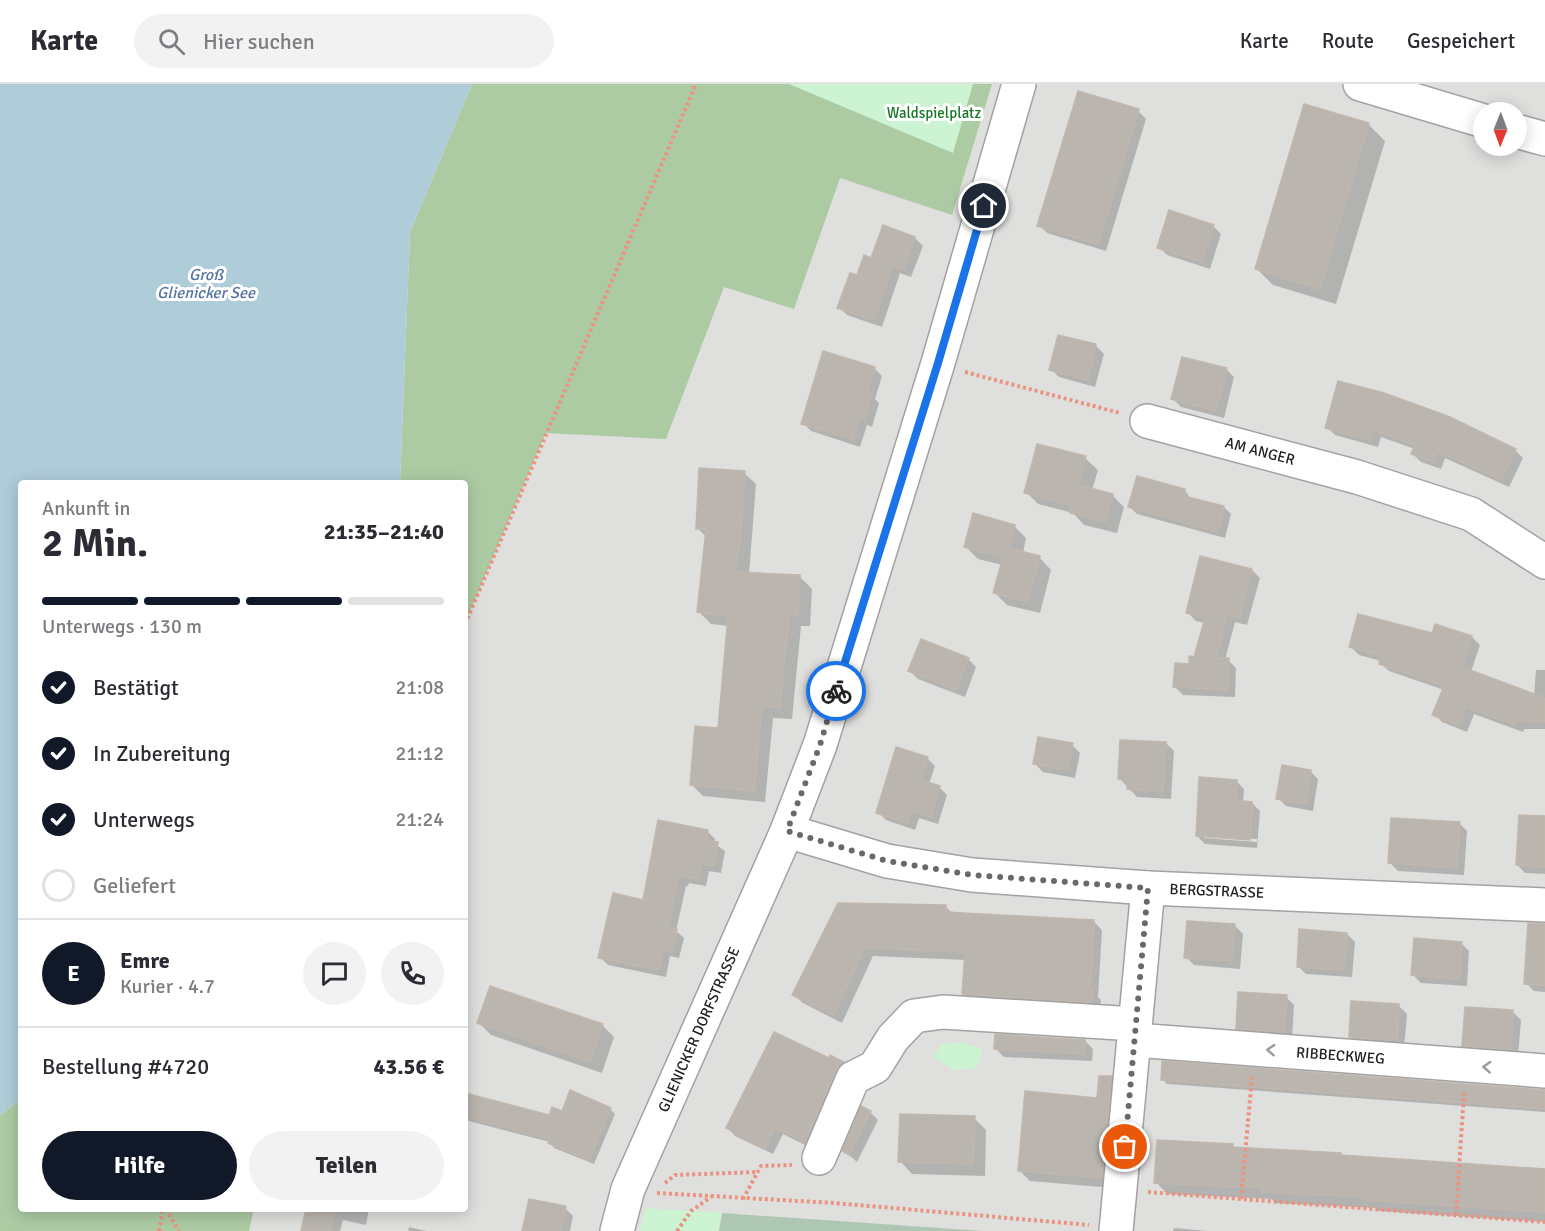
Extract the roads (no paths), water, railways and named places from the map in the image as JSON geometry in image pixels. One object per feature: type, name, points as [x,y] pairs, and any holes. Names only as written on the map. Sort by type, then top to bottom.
[{"type":"street","name":"GLIENICKER DORFSTRASSE","points":[[617,1231],[628,1189],[787,831],[820,745],[938,363],[1019,84]]},
{"type":"street","points":[[1360,84],[1473,118]]},
{"type":"street","points":[[1527,134],[1545,139]]},
{"type":"street","name":"AM ANGER","points":[[1147,421],[1357,477],[1471,514],[1545,562]]},
{"type":"street","name":"BERGSTRASSE","points":[[787,831],[887,861],[972,875],[1148,888],[1545,905]]},
{"type":"street","points":[[1116,1230],[1148,888]]},
{"type":"street","name":"RIBBECKWEG","points":[[819,1158],[853,1078],[875,1067],[893,1038],[914,1016],[943,1012],[1135,1032],[1254,1049],[1545,1071]]},
{"type":"water","name":"Groß Glienicker See","points":[[0,84],[472,84],[410,232],[400,480],[18,480],[18,1101],[0,1115]]},
{"type":"park label","name":"Waldspielplatz","points":[[934,113]]}]
